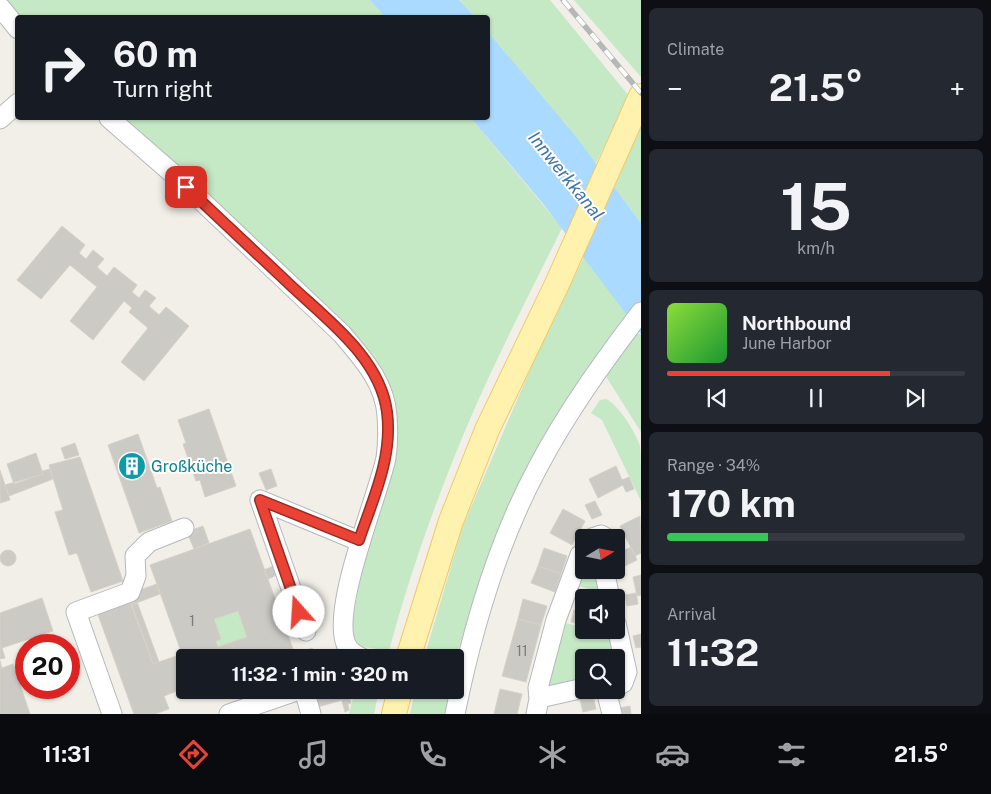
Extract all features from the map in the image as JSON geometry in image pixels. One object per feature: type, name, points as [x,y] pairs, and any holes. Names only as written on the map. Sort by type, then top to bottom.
[{"type":"main road","points":[[411,649],[450,521],[488,430],[557,284],[641,96]]},
{"type":"main road","points":[[394,714],[398,699]]},
{"type":"street","points":[[0,8],[15,26]]},
{"type":"street","points":[[0,120],[15,106]]},
{"type":"street","points":[[110,120],[172,173],[342,334],[380,385],[387,414],[386,456],[359,540],[344,623],[344,639],[349,649]]},
{"type":"street","points":[[464,664],[517,510],[542,459],[604,361],[641,312]]},
{"type":"street","points":[[306,631],[260,500],[359,540]]},
{"type":"street","points":[[112,714],[76,612],[130,592],[136,576],[135,556],[149,542],[184,528]]},
{"type":"street","points":[[575,569],[556,620],[538,688],[538,707],[575,692]]},
{"type":"street","points":[[625,663],[627,672],[625,678]]},
{"type":"street","points":[[229,714],[252,699]]},
{"type":"street","points":[[307,699],[311,714]]},
{"type":"street","points":[[455,714],[456,699]]},
{"type":"street","points":[[608,699],[612,714]]},
{"type":"green space","points":[[0,0],[370,0],[383,15],[15,15]]},
{"type":"green space","points":[[459,0],[550,0],[629,96],[596,163],[490,34],[490,15],[473,15]]},
{"type":"green space","points":[[574,0],[641,0],[641,77]]},
{"type":"green space","points":[[119,120],[473,120],[562,228],[492,371],[458,447],[415,563],[390,649],[377,649],[359,646],[351,631],[367,541],[388,488],[396,443],[385,381]]},
{"type":"green space","points":[[641,125],[641,223],[614,188]]},
{"type":"green space","points":[[584,257],[629,316],[477,598],[458,649],[427,649],[463,526],[536,356]]},
{"type":"green space","points":[[634,334],[641,334],[641,432],[607,378],[607,371]]},
{"type":"green space","points":[[606,399],[616,407],[626,420],[640,446],[641,501],[602,420],[591,413],[600,400]]},
{"type":"green space","points":[[577,579],[599,579],[601,589],[589,589],[573,584]]},
{"type":"green space","points":[[238,611],[247,637],[218,647],[214,619]]},
{"type":"green space","points":[[560,622],[575,625],[575,639],[615,639],[617,649],[575,649],[575,684],[545,691]]},
{"type":"green space","points":[[353,699],[377,699],[374,714],[349,714]]},
{"type":"green space","points":[[413,699],[448,699],[446,714],[410,714]]},
{"type":"water","points":[[370,0],[459,0],[473,15],[383,15]]},
{"type":"water","name":"Innwerkkanal","points":[[490,34],[577,138],[641,223],[641,334],[544,205],[473,120],[490,120]]},
{"type":"building","points":[[62,226],[85,245],[79,253],[86,259],[93,250],[104,259],[97,267],[107,276],[114,267],[137,285],[132,292],[139,298],[145,290],[156,298],[149,306],[159,315],[166,307],[189,326],[144,381],[121,362],[148,328],[129,312],[132,308],[124,301],[93,340],[70,321],[97,287],[70,265],[41,299],[17,280]]},
{"type":"building","points":[[209,409],[236,486],[205,497],[200,480],[196,481],[183,444],[186,443],[178,420]]},
{"type":"building","name":"Großküche","points":[[138,434],[157,488],[160,487],[172,521],[139,533],[108,445]]},
{"type":"building","points":[[75,443],[79,455],[65,459],[61,448]]},
{"type":"building","points":[[36,453],[43,474],[14,484],[7,464]]},
{"type":"building","points":[[80,457],[123,581],[91,592],[77,553],[69,555],[55,512],[63,510],[49,465]]},
{"type":"building","points":[[616,466],[622,480],[629,477],[634,489],[626,492],[623,485],[598,498],[589,479]]},
{"type":"building","points":[[50,469],[53,479],[9,496],[5,485],[43,474],[42,471]]},
{"type":"building","points":[[271,469],[277,486],[266,490],[259,473]]},
{"type":"building","points":[[0,470],[10,500],[0,503]]},
{"type":"building","points":[[595,501],[602,515],[592,519],[585,505]]},
{"type":"building","points":[[563,509],[585,521],[581,529],[575,529],[575,539],[572,545],[550,533]]},
{"type":"building","points":[[640,516],[641,553],[635,556],[625,536],[625,529],[622,529],[620,526]]},
{"type":"building","points":[[203,526],[209,543],[194,549],[187,532]]},
{"type":"building","points":[[250,529],[293,649],[180,649],[150,565]],"holes":[[[238,611],[247,637],[218,647],[216,641],[221,639],[214,619]]]},
{"type":"building","points":[[631,547],[637,560],[625,566],[625,550]]},
{"type":"building","points":[[544,548],[567,556],[561,574],[538,566]]},
{"type":"building","points":[[8,550],[14,552],[16,558],[14,564],[8,566],[2,564],[0,558],[2,552]]},
{"type":"building","points":[[276,565],[279,574],[268,579],[264,570]]},
{"type":"building","points":[[538,566],[561,574],[555,592],[531,583]]},
{"type":"building","points":[[641,575],[641,595],[637,596],[633,577]]},
{"type":"building","points":[[157,584],[160,594],[131,605],[128,594]]},
{"type":"building","points":[[636,593],[638,604],[627,606],[625,595]]},
{"type":"building","points":[[129,597],[153,664],[176,656],[176,691],[164,696],[169,709],[155,714],[134,714],[96,609]]},
{"type":"building","points":[[42,598],[53,631],[44,634],[15,634],[15,644],[2,648],[5,658],[0,659],[0,613]]},
{"type":"building","points":[[523,599],[547,606],[541,625],[518,619]]},
{"type":"building","points":[[137,602],[159,662],[153,664],[131,605]]},
{"type":"building","points":[[292,610],[295,618],[283,622],[281,614]]},
{"type":"building","points":[[574,610],[575,610],[575,623],[571,622]]},
{"type":"building","points":[[518,619],[541,625],[526,682],[502,676]]},
{"type":"building","points":[[641,634],[641,647],[636,648],[633,636]]},
{"type":"building","points":[[0,661],[2,668],[13,664],[15,670],[15,699],[25,699],[30,714],[0,714]]},
{"type":"building","points":[[500,689],[522,694],[517,714],[494,714]]},
{"type":"building","points":[[312,699],[342,699],[342,700],[314,708]]},
{"type":"building","points":[[341,699],[350,699],[351,703],[348,704],[349,710],[345,712]]},
{"type":"building","points":[[580,699],[594,699],[596,709],[583,712]]},
{"type":"building","points":[[630,706],[631,714],[620,714],[619,708]]},
{"type":"railway","points":[[563,0],[641,93]]},
{"type":"place","name":"Großküche","points":[[132,466]]},
{"type":"route","points":[[186,187],[342,334],[371,370],[380,385],[385,400],[388,436],[386,456],[380,480],[359,540],[260,500],[299,612]]}]
